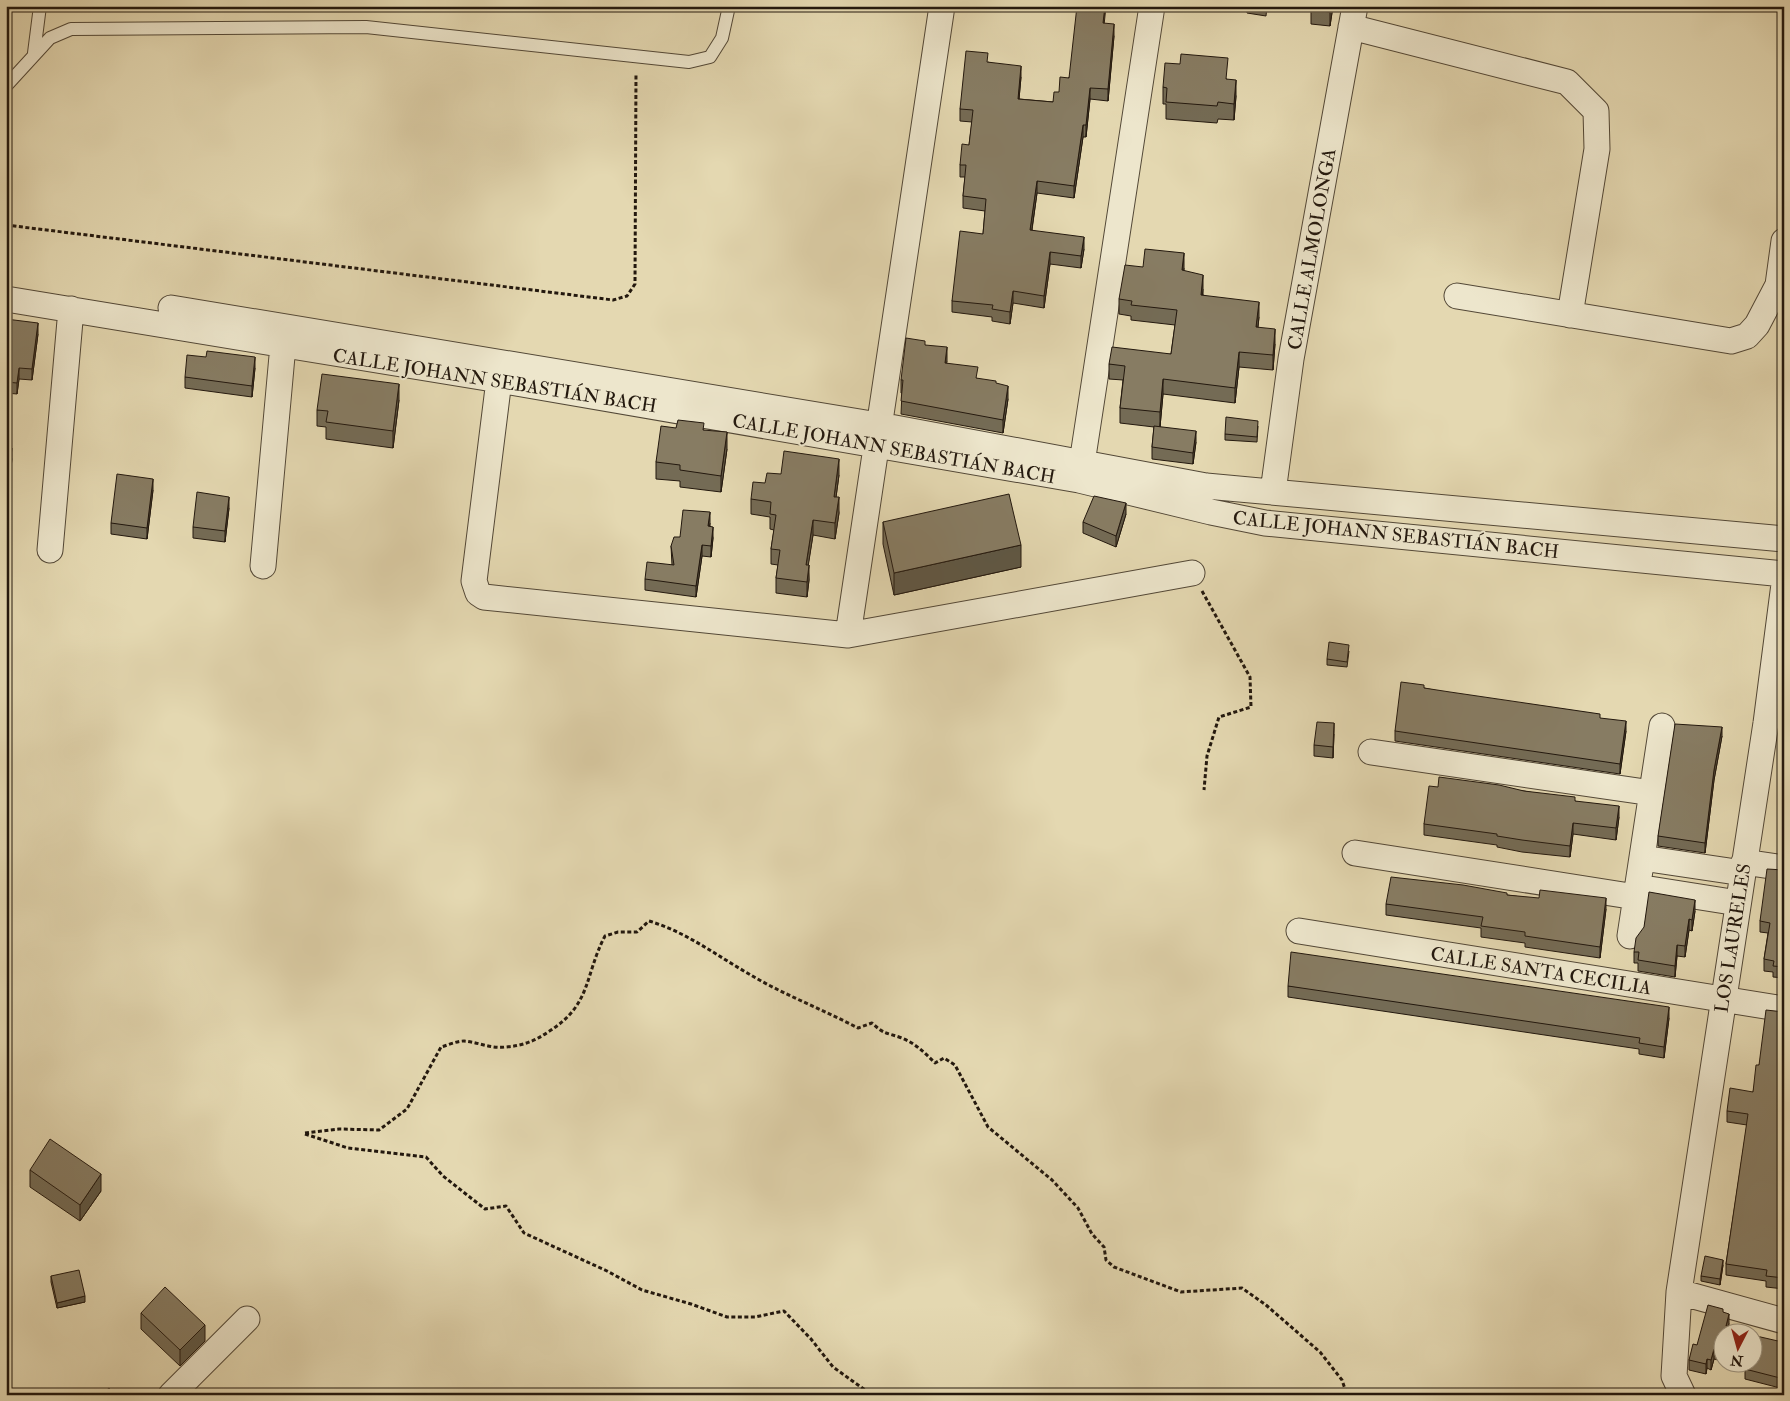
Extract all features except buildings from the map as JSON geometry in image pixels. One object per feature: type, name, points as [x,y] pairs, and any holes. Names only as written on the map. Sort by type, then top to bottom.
[{"type":"street","points":[[848,636],[942,6]]},
{"type":"street","points":[[1082,463],[1152,6]]},
{"type":"street","points":[[1353,16],[1567,82],[1596,110],[1597,149],[1570,314]]},
{"type":"street","name":"CALLE ALMOLONGA","points":[[1273,492],[1292,359],[1353,16]]},
{"type":"street","points":[[1457,296],[1731,341],[1747,336],[1757,325],[1778,285],[1784,241]]},
{"type":"street","name":"CALLE JOHANN SEBASTIÁN BACH","points":[[6,282],[877,435],[1265,523],[1784,574]]},
{"type":"street","name":"CALLE JOHANN SEBASTIÁN BACH","points":[[6,299],[498,380],[1082,463],[1206,486],[1784,538]]},
{"type":"street","points":[[50,550],[71,309]]},
{"type":"street","points":[[263,566],[283,345]]},
{"type":"street","points":[[498,380],[474,581],[478,593],[494,598],[848,636],[1192,573]]},
{"type":"street","name":"LOS LAURELES","points":[[1683,1395],[1674,1376],[1679,1292],[1738,903],[1775,725],[1784,584]]},
{"type":"street","points":[[1630,936],[1662,726]]},
{"type":"street","points":[[1371,752],[1652,793]]},
{"type":"street","points":[[1355,853],[1637,892],[1738,903]]},
{"type":"street","points":[[1642,858],[1744,868],[1784,868]]},
{"type":"street","name":"CALLE SANTA CECILIA","points":[[1299,930],[1784,1009]]},
{"type":"street","points":[[1679,1292],[1784,1321]]},
{"type":"street","points":[[171,1395],[247,1319]]},
{"type":"lane","points":[[34,54],[40,6]]},
{"type":"lane","points":[[6,86],[50,38],[72,30],[366,26],[689,62],[710,57],[722,38],[729,6]]},
{"type":"path","points":[[6,225],[613,300],[627,296],[635,284],[636,57]]},
{"type":"path","points":[[1192,573],[1250,677],[1251,708],[1218,717],[1207,756],[1204,790]]},
{"type":"path","points":[[872,1395],[833,1367],[811,1339],[784,1311],[755,1317],[727,1317],[642,1290],[607,1271],[524,1233],[506,1206],[485,1209],[443,1176],[426,1157],[348,1148],[305,1134],[339,1128],[380,1130],[407,1109],[442,1047],[463,1041],[483,1046],[504,1048],[524,1045],[565,1022],[579,1005],[597,952],[605,936],[618,932],[637,932],[648,921],[673,928],[748,974],[820,1011],[829,1011],[858,1028],[872,1023],[884,1034],[899,1037],[920,1048],[935,1063],[944,1058],[956,1065],[988,1127],[1052,1180],[1078,1208],[1092,1234],[1104,1247],[1106,1260],[1114,1267],[1181,1292],[1242,1288],[1278,1315],[1320,1352],[1342,1380],[1347,1395]]}]
